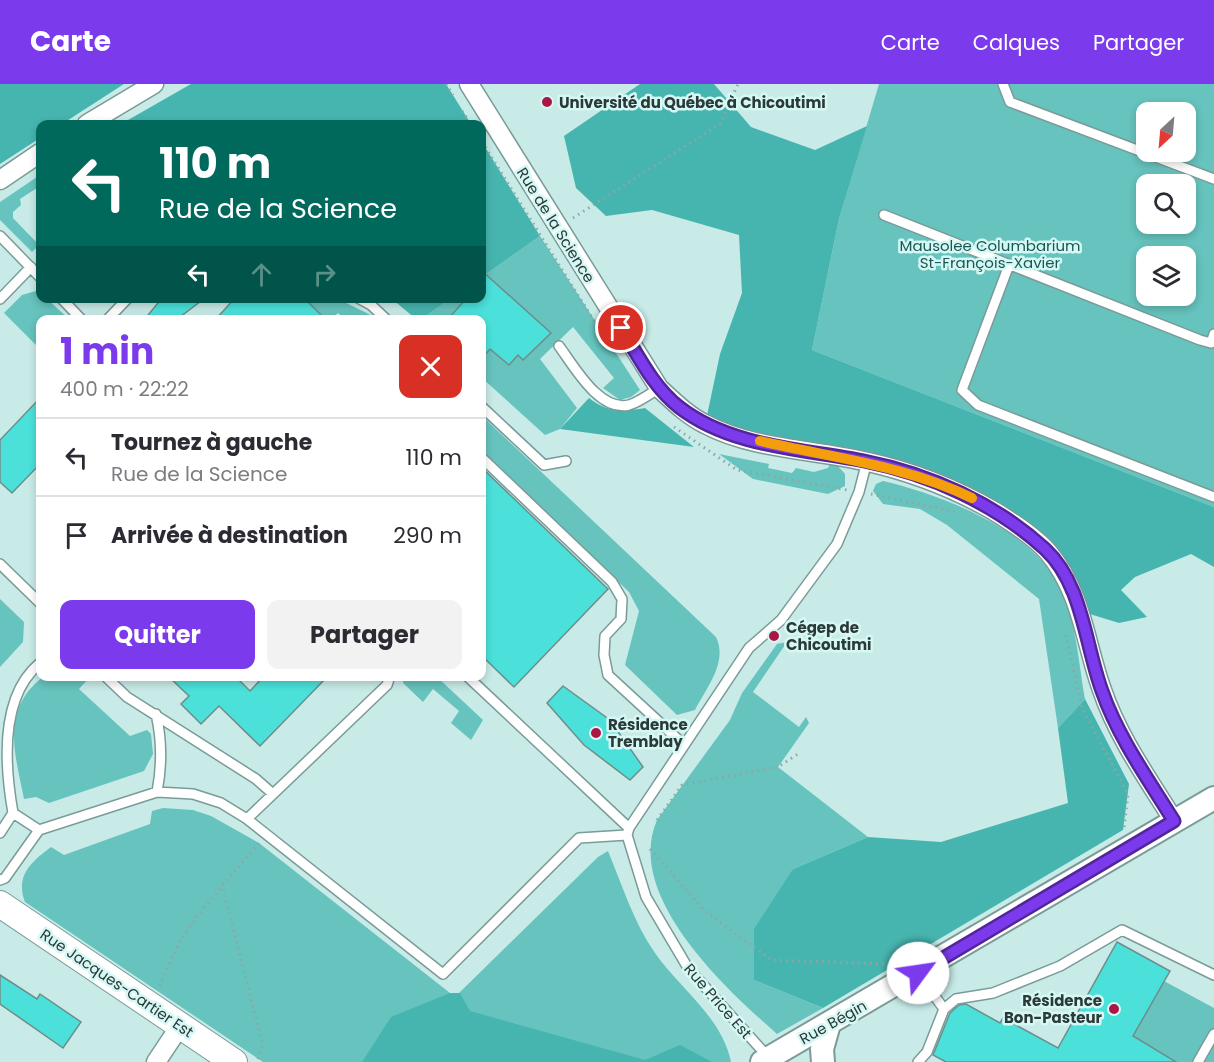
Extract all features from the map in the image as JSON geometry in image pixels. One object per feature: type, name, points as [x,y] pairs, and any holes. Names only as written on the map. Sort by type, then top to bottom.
[{"type":"main road","name":"Rue Jacques-Cartier Est","points":[[0,904],[180,1026],[246,1060]]},
{"type":"street","points":[[94,120],[153,84]]},
{"type":"street","name":"Rue de la Science","points":[[469,84],[658,388],[679,407],[705,425],[741,437],[867,461],[923,477],[970,497],[1012,522],[1047,550],[1067,579],[1080,611],[1102,690],[1124,739],[1174,821]]},
{"type":"street","points":[[0,180],[36,156]]},
{"type":"street","name":"Rue Bégin","points":[[769,1061],[1214,798]]},
{"type":"street","points":[[822,1062],[829,1024]]},
{"type":"street","points":[[156,1062],[180,1026]]},
{"type":"lane","points":[[1003,84],[1010,102],[1214,179]]},
{"type":"lane","points":[[884,215],[1009,265],[1213,340]]},
{"type":"lane","points":[[0,236],[36,273]]},
{"type":"lane","points":[[1009,265],[962,390],[978,405],[1214,497]]},
{"type":"lane","points":[[0,299],[31,267]]},
{"type":"lane","points":[[66,303],[77,315]]},
{"type":"lane","points":[[112,315],[123,303]]},
{"type":"lane","points":[[367,303],[382,315]]},
{"type":"lane","points":[[559,346],[592,388],[611,403],[630,405],[658,388]]},
{"type":"lane","points":[[486,411],[544,465],[566,461]]},
{"type":"lane","points":[[0,880],[5,878],[39,830],[157,792],[193,794],[221,803],[247,819],[443,974],[579,838],[628,831],[683,744],[749,648],[781,620],[837,544],[859,492],[867,461]]},
{"type":"lane","points":[[486,462],[612,582],[622,599],[621,620],[605,636],[604,655],[608,675],[683,744]]},
{"type":"lane","points":[[0,564],[36,599]]},
{"type":"lane","points":[[0,833],[13,813],[3,745],[5,714],[17,686],[36,667]]},
{"type":"lane","points":[[110,681],[127,697],[256,779],[273,794]]},
{"type":"lane","points":[[247,819],[388,681]]},
{"type":"lane","points":[[472,681],[611,812],[628,831]]},
{"type":"lane","points":[[156,714],[160,732],[160,775],[157,792]]},
{"type":"lane","points":[[13,813],[39,830]]},
{"type":"lane","name":"Rue Price Est","points":[[628,831],[646,897],[688,968],[769,1061]]},
{"type":"lane","points":[[918,1062],[927,1052],[944,1009],[956,999],[993,993],[1060,966],[1122,930],[1214,975]]},
{"type":"lane","points":[[918,973],[944,1009]]},
{"type":"lane","points":[[1198,1062],[1214,1034]]},
{"type":"path","points":[[540,236],[720,124],[738,84]]},
{"type":"path","points":[[486,148],[601,332]]},
{"type":"path","points":[[668,422],[737,470],[859,492],[957,513],[966,517]]},
{"type":"path","points":[[1064,625],[1082,708],[1128,794],[1123,830]]},
{"type":"path","points":[[657,820],[682,785],[778,767],[801,752]]},
{"type":"path","points":[[158,990],[171,956],[187,927],[259,843],[247,819]]},
{"type":"path","points":[[650,849],[705,911],[772,960],[890,964]]},
{"type":"path","points":[[222,886],[263,1045],[246,1060]]},
{"type":"green space","name":"Mausolee Columbarium St-François-Xavier","points":[[879,84],[1214,84],[1214,507],[812,350],[839,219]]},
{"type":"green space","points":[[36,178],[36,189],[20,199],[21,205],[13,212],[13,218],[36,242],[36,248],[32,252],[0,220],[0,202]]},
{"type":"green space","points":[[540,236],[640,390],[631,397],[620,400],[603,388],[614,378],[573,327],[540,359],[577,408],[560,429],[545,435],[486,382],[486,315],[427,315],[444,303],[486,303],[486,274]]},
{"type":"green space","points":[[36,291],[36,303],[51,303],[65,315],[36,315],[36,345],[4,313],[22,295]]},
{"type":"green space","points":[[308,303],[346,303],[371,315],[340,315],[338,313],[322,315]]},
{"type":"green space","points":[[486,420],[716,637],[719,646],[718,665],[695,710],[677,715],[625,665],[639,611],[629,592],[486,455]]},
{"type":"green space","points":[[719,454],[769,464],[768,468],[792,473],[796,468],[814,472],[828,468],[830,464],[837,465],[845,474],[845,486],[828,494],[753,479]]},
{"type":"green space","points":[[883,481],[929,494],[979,515],[1023,544],[1041,560],[1055,579],[1072,622],[1085,699],[1058,728],[1039,599],[947,525],[920,509],[883,504],[873,491],[876,484]]},
{"type":"green space","points":[[0,599],[24,622],[23,642],[0,667]]},
{"type":"green space","points":[[787,642],[753,692],[799,727],[806,717],[809,723],[778,767],[868,837],[793,869],[754,980],[823,1008],[777,1034],[708,967],[686,939],[667,909],[655,879],[651,849],[657,820],[730,720],[742,693],[777,644]]},
{"type":"green space","points":[[39,681],[86,681],[79,689],[130,736],[147,730],[151,734],[153,754],[144,771],[49,803],[36,797],[24,799],[17,765],[14,733],[16,718],[29,690]]},
{"type":"green space","points":[[403,681],[441,681],[483,720],[471,740],[451,723],[459,711],[433,689],[423,702]]},
{"type":"green space","points":[[163,808],[193,810],[211,816],[259,843],[450,993],[459,993],[598,857],[608,851],[641,929],[665,966],[710,1017],[726,1046],[731,1062],[263,1062],[25,902],[22,885],[27,870],[51,847],[64,855],[150,824],[152,811]]},
{"type":"green space","points":[[1164,981],[1214,1008],[1214,1062],[1175,1062],[1133,1036]]},
{"type":"shaded area","points":[[0,84],[124,84],[68,120],[36,120],[36,141],[0,164]]},
{"type":"shaded area","points":[[191,84],[446,84],[468,120],[128,120]]},
{"type":"shaded area","points":[[640,84],[714,84],[751,127],[815,150],[867,126],[839,219],[812,350],[1214,507],[1214,567],[1191,554],[1135,577],[1121,590],[1147,617],[1119,623],[1080,611],[1047,550],[970,497],[705,425],[720,354],[742,293],[739,235],[652,210],[606,216],[576,188],[564,136]]},
{"type":"shaded area","points":[[486,148],[540,236],[486,274]]},
{"type":"shaded area","points":[[397,303],[444,303],[427,315],[411,315]]},
{"type":"shaded area","points":[[589,398],[609,409],[645,408],[694,447],[560,429]]},
{"type":"shaded area","points":[[1085,699],[1129,784],[1123,830],[823,1008],[754,980],[754,929],[793,869],[868,837],[941,842],[1068,803],[1058,728]]},
{"type":"shaded area","points":[[450,993],[460,993],[470,1011],[645,1060],[680,1045],[712,1062],[362,1062],[391,1017]]},
{"type":"building","points":[[486,275],[551,333],[523,360],[518,355],[509,365],[490,349],[486,354],[486,315],[452,315],[462,303],[486,303]]},
{"type":"building","points":[[158,303],[198,303],[183,315],[148,315]]},
{"type":"building","points":[[230,303],[309,303],[321,315],[220,315]]},
{"type":"building","points":[[36,402],[36,468],[12,493],[0,482],[0,440]]},
{"type":"building","points":[[486,472],[608,589],[514,687],[486,660]]},
{"type":"building","points":[[173,681],[240,681],[250,691],[259,681],[323,681],[260,746],[219,706],[201,724],[181,704],[189,696]]},
{"type":"building","name":"Résidence Tremblay","points":[[563,686],[610,720],[643,767],[630,780],[584,745],[547,703]]},
{"type":"building","name":"Résidence Bon-Pasteur","points":[[1117,942],[1170,971],[1133,1036],[1176,1062],[946,1062],[933,1055],[950,1013],[959,1005],[966,1004],[1000,1023],[1003,1018],[1058,1048]]},
{"type":"building","points":[[0,975],[37,999],[40,994],[81,1022],[63,1048],[0,1004]]},
{"type":"slow traffic","points":[[760,441],[867,461],[923,477],[972,498]]},
{"type":"place","name":"Université du Québec à Chicoutimi","points":[[547,102]]},
{"type":"place","name":"Cégep de Chicoutimi","points":[[774,636]]},
{"type":"place","name":"Résidence Tremblay","points":[[596,733]]},
{"type":"place","name":"Résidence Bon-Pasteur","points":[[1114,1009]]},
{"type":"route","points":[[621,328],[658,388],[679,407],[705,425],[741,437],[867,461],[923,477],[970,497],[1012,522],[1047,550],[1067,579],[1080,611],[1102,690],[1124,739],[1174,821],[918,973]]}]
